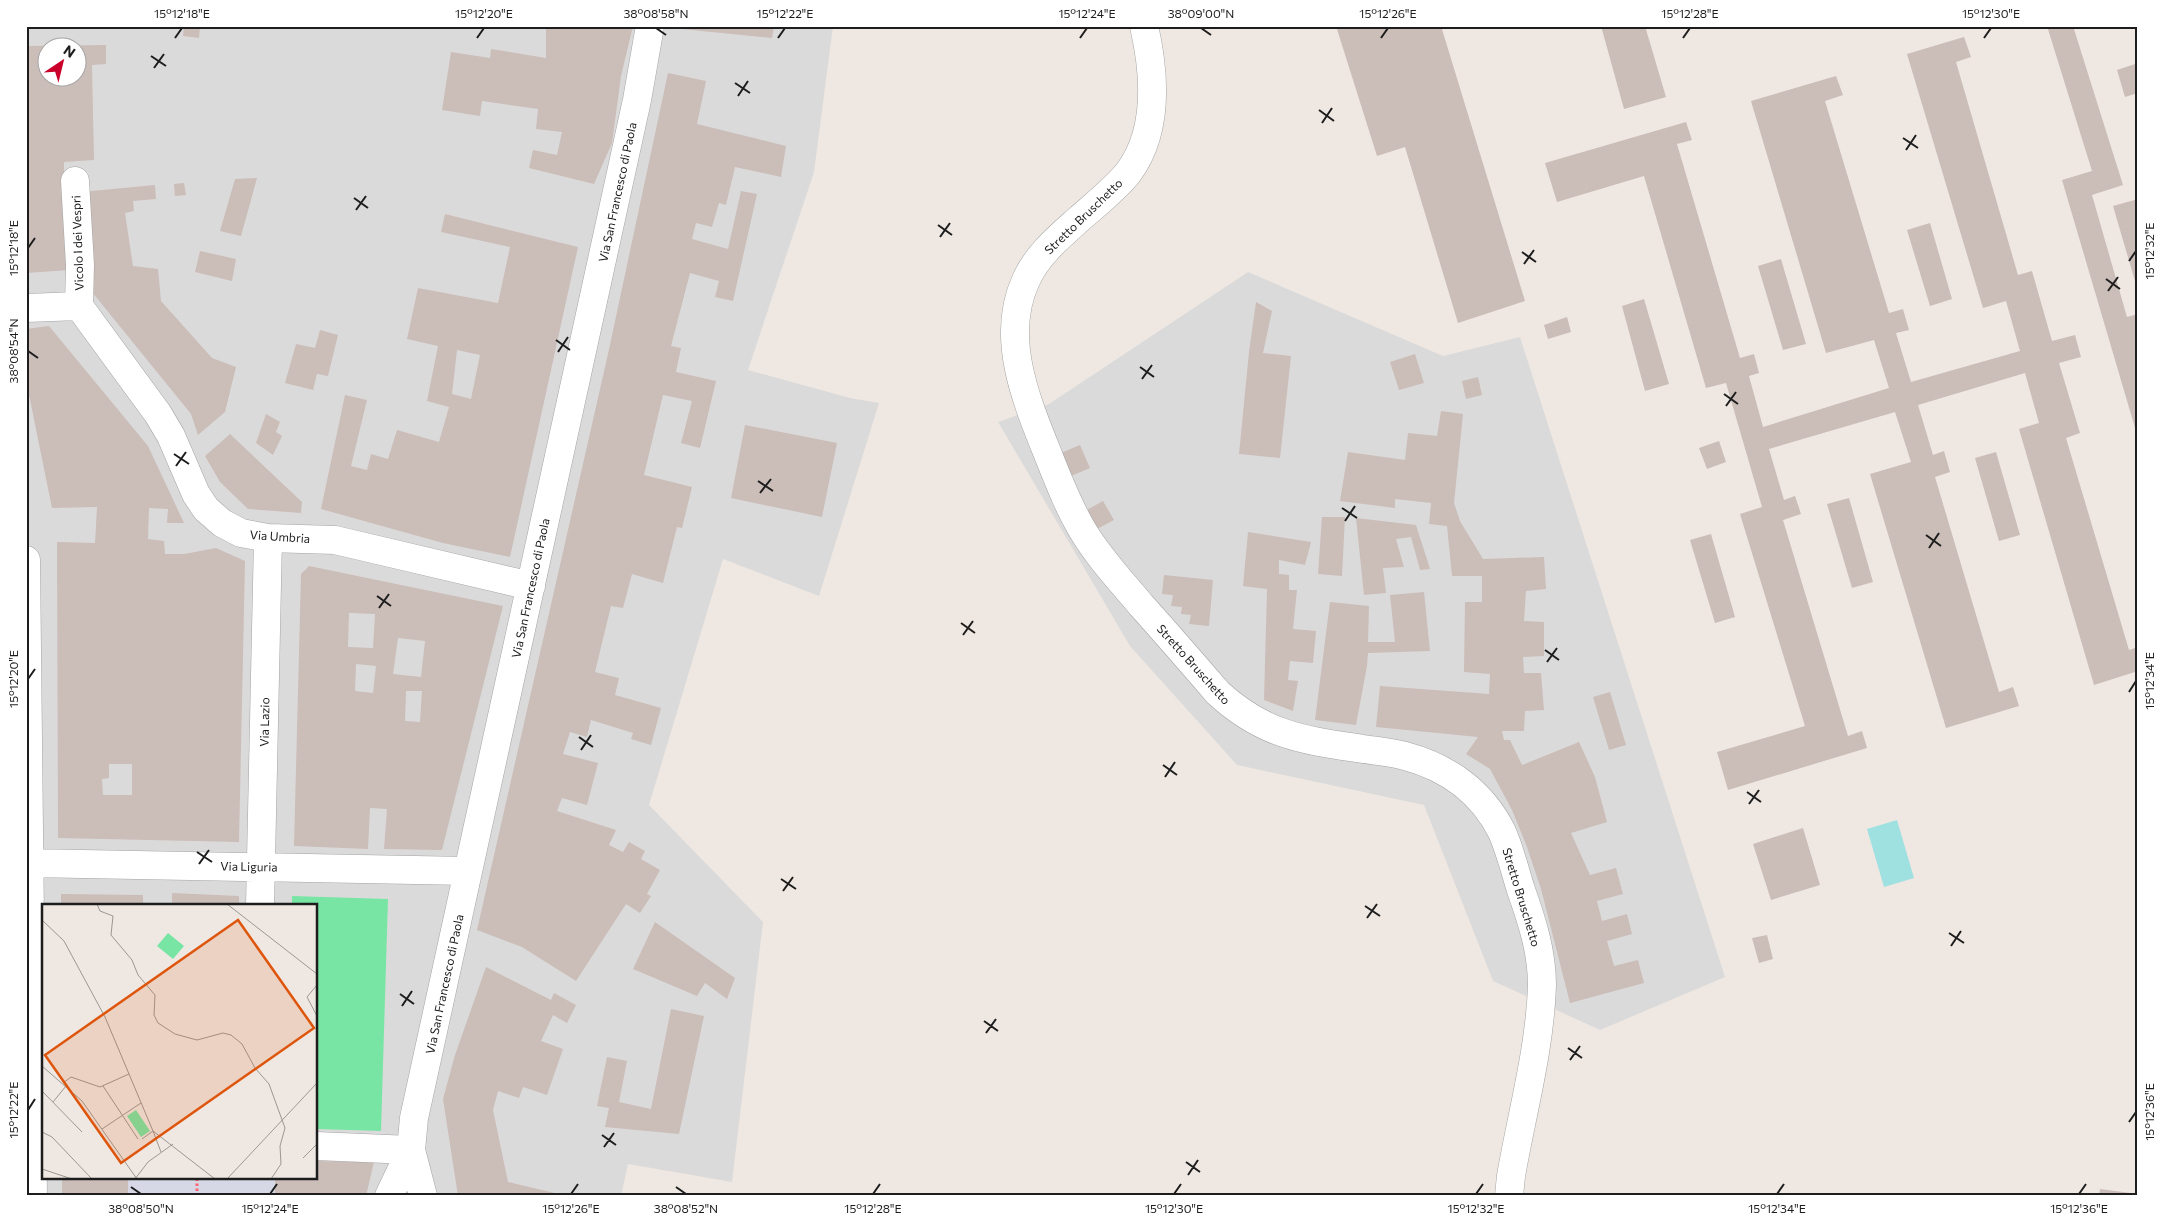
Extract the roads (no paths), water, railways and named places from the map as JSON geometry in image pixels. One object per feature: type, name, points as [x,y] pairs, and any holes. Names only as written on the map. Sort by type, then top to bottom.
[{"type":"street","name":"Via San Francesco di Paola","points":[[423,1196],[411,1150],[414,1118],[638,100],[650,26]]},
{"type":"street","name":"Stretto Bruschetto","points":[[1144,26],[1152,72],[1152,100],[1148,129],[1140,152],[1128,173],[1056,240],[1039,258],[1026,279],[1018,302],[1015,325],[1016,354],[1024,391],[1065,496],[1084,532],[1108,567],[1224,698],[1251,718],[1285,735],[1403,755],[1429,763],[1452,775],[1490,810],[1503,834],[1534,926],[1540,956],[1542,985],[1539,1013],[1511,1176],[1510,1196]]},
{"type":"street","name":"Vicolo I dei Vespri","points":[[75,181],[80,265],[79,306]]},
{"type":"street","name":"Via Umbria","points":[[79,306],[158,414],[171,436],[196,494],[206,509],[222,523],[241,533],[268,538],[335,540],[531,586]]},
{"type":"street","points":[[26,308],[79,306]]},
{"type":"street","name":"Via Lazio","points":[[260,904],[268,538]]},
{"type":"street","points":[[26,560],[29,863],[38,1140],[33,1196]]},
{"type":"street","name":"Via Liguria","points":[[29,863],[468,871]]},
{"type":"street","points":[[318,1146],[411,1150]]},
{"type":"street","name":"Via San Francesco di Paola","points":[[389,1196],[411,1150]]},
{"type":"water","points":[[1897,820],[1914,878],[1884,887],[1867,829]]}]
